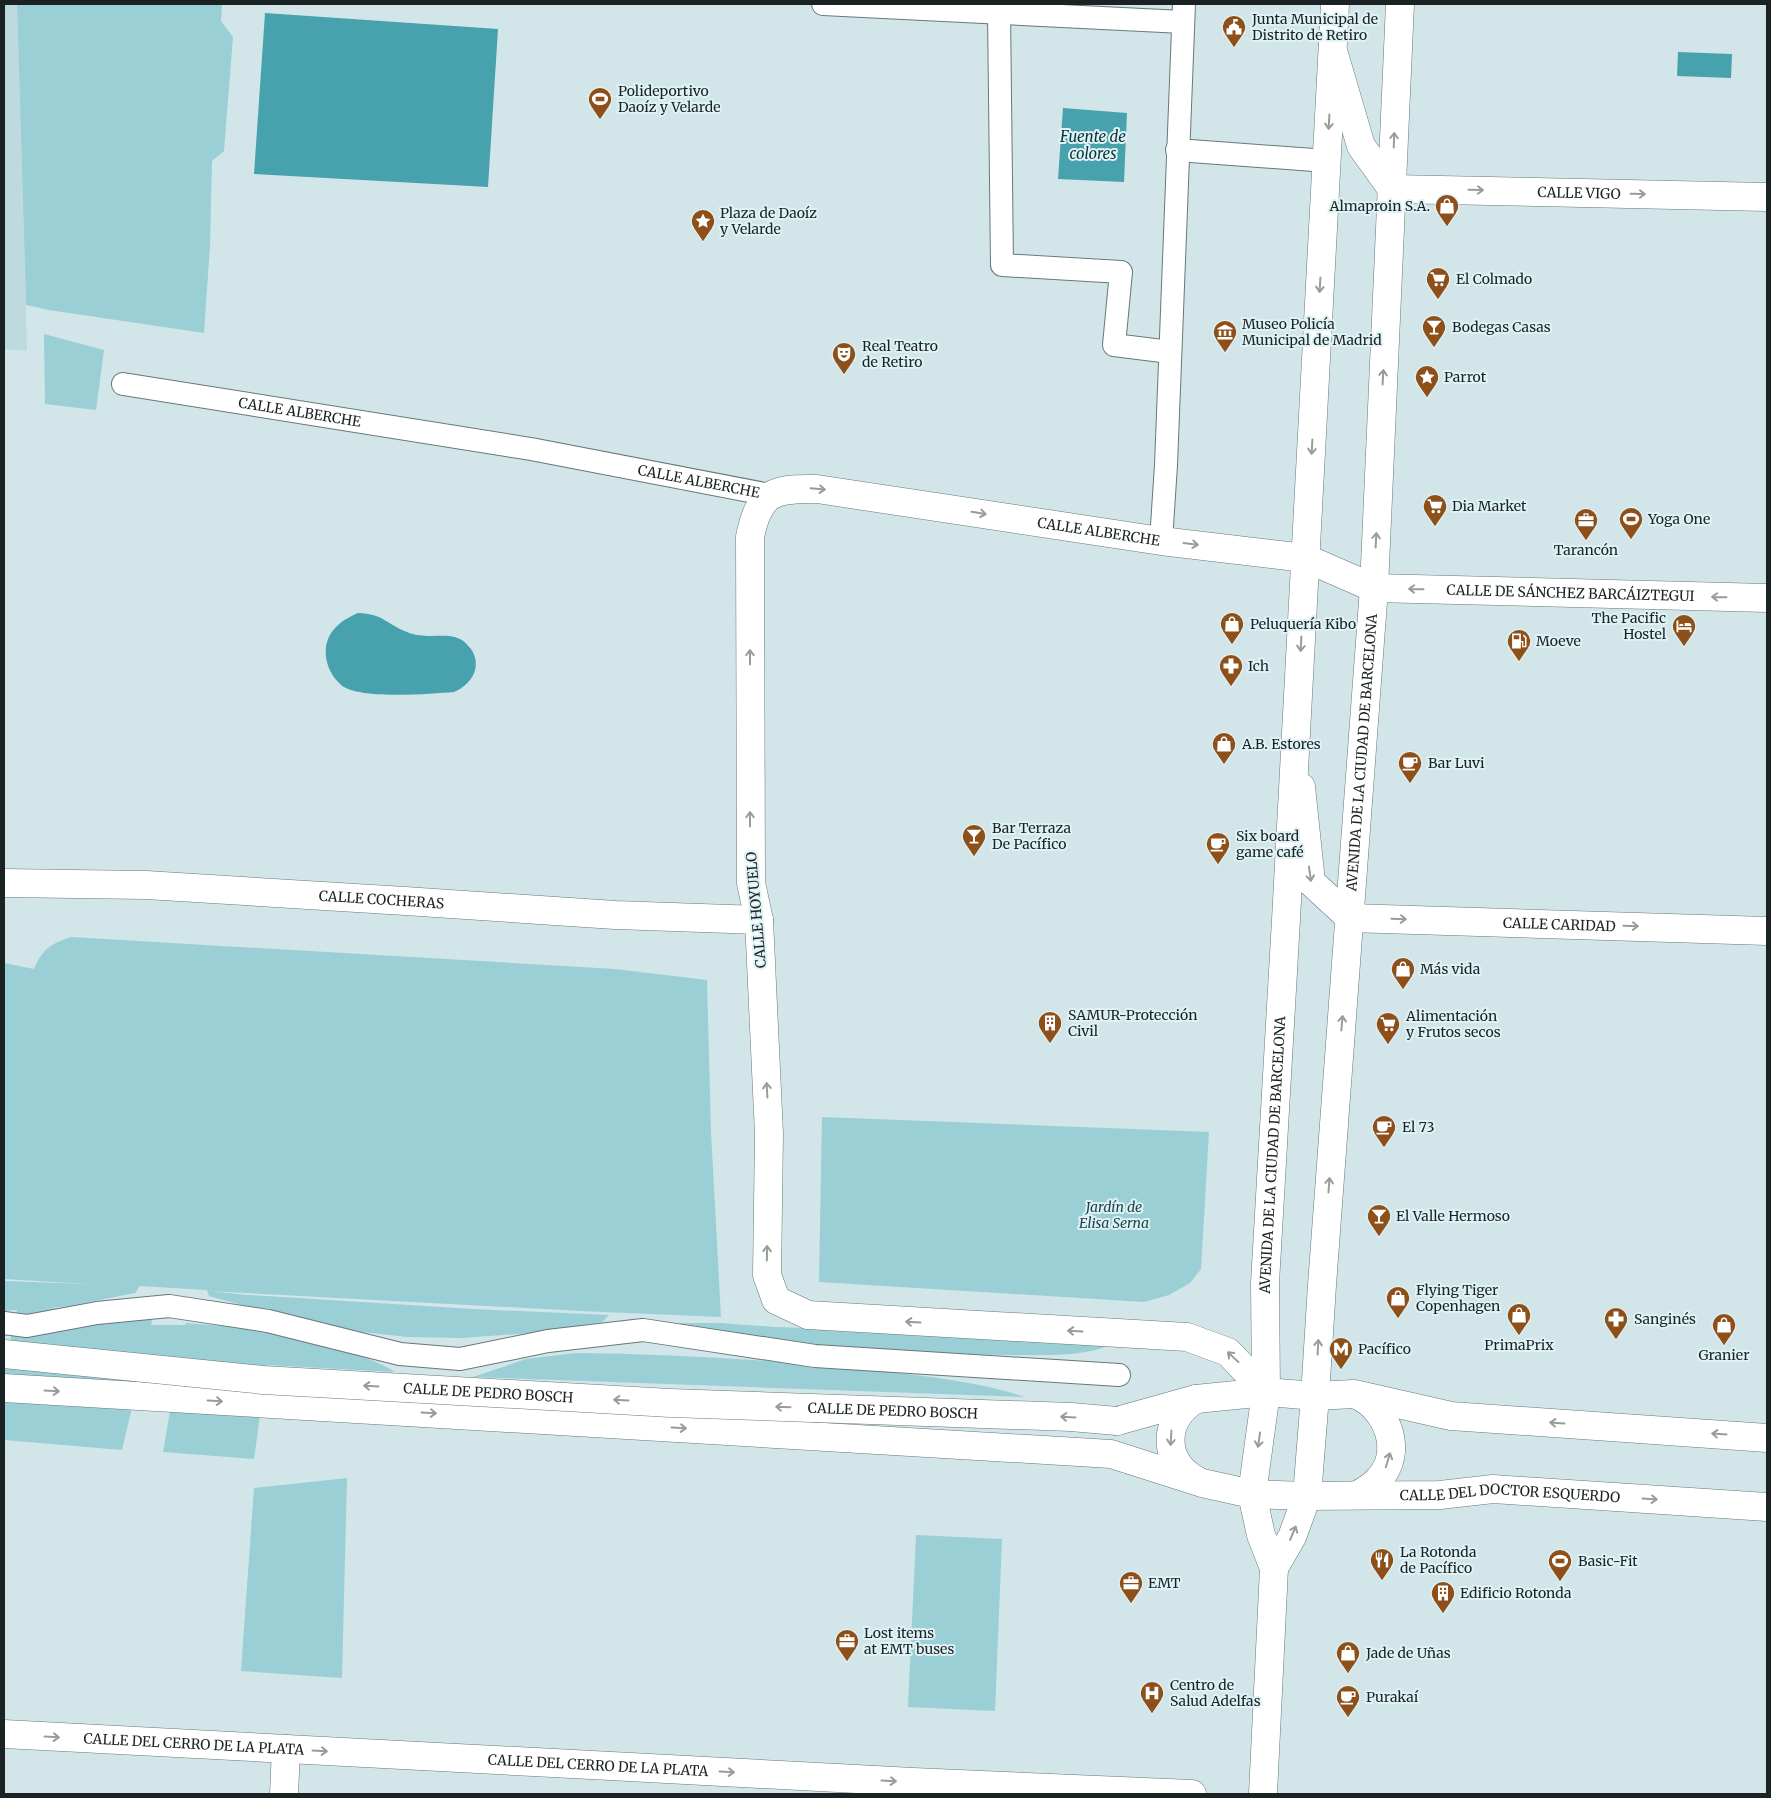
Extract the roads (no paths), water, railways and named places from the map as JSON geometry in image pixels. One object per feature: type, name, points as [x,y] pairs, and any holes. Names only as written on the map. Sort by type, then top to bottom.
[{"type":"main road","name":"AVENIDA DE LA CIUDAD DE BARCELONA","points":[[1264,1794],[1274,1568],[1261,1535],[1252,1494],[1266,1392],[1265,1283],[1336,4]]},
{"type":"main road","name":"AVENIDA DE LA CIUDAD DE BARCELONA","points":[[1274,1568],[1292,1537],[1307,1496],[1316,1396],[1322,1285],[1374,588],[1398,10]]},
{"type":"main road","name":"AVENIDA DE LA CIUDAD DE BARCELONA","points":[[1333,51],[1361,146],[1392,188]]},
{"type":"main road","name":"CALLE VIGO","points":[[1392,188],[1767,197]]},
{"type":"main road","name":"CALLE ALBERCHE","points":[[770,495],[790,488],[817,488],[1161,541],[1306,558]]},
{"type":"main road","name":"CALLE HOYUELO","points":[[770,495],[754,516],[750,537],[751,882],[758,920],[768,1134],[767,1275],[776,1300],[808,1316],[1187,1337],[1228,1352],[1266,1392]]},
{"type":"main road","points":[[1306,558],[1374,588]]},
{"type":"main road","name":"CALLE DE SÁNCHEZ BARCÁIZTEGUI","points":[[1374,588],[1767,598]]},
{"type":"main road","name":"AVENIDA DE LA CIUDAD DE BARCELONA","points":[[1296,739],[1311,882],[1350,918]]},
{"type":"main road","name":"CALLE COCHERAS","points":[[4,883],[146,886],[404,900],[615,915],[758,920]]},
{"type":"main road","name":"CALLE CARIDAD","points":[[1350,918],[1767,931]]},
{"type":"main road","name":"CALLE DE PEDRO BOSCH","points":[[4,1354],[263,1380],[670,1403],[1071,1417],[1117,1421],[1196,1399],[1266,1392]]},
{"type":"main road","name":"CALLE DE PEDRO BOSCH","points":[[4,1388],[1111,1454],[1202,1483],[1252,1494]]},
{"type":"main road","points":[[1266,1392],[1316,1396],[1354,1394],[1451,1416],[1767,1438]]},
{"type":"main road","points":[[1354,1394],[1367,1400],[1378,1410],[1386,1422],[1390,1436],[1391,1451],[1388,1465],[1381,1478],[1370,1488],[1357,1495]]},
{"type":"main road","points":[[1196,1399],[1181,1411],[1176,1418],[1172,1427],[1170,1446],[1172,1455],[1182,1470],[1202,1483]]},
{"type":"main road","name":"CALLE DEL DOCTOR ESQUERDO","points":[[1252,1494],[1307,1496],[1440,1495],[1494,1489],[1767,1507]]},
{"type":"main road","name":"CALLE DEL CERRO DE LA PLATA","points":[[4,1734],[949,1789],[1192,1794]]},
{"type":"main road","points":[[284,1794],[286,1749]]},
{"type":"street","points":[[823,4],[999,12],[1184,13],[1177,150],[1166,465],[1161,541]]},
{"type":"street","points":[[999,12],[1002,265],[1121,272],[1114,346],[1170,352]]},
{"type":"street","points":[[1177,150],[1327,161]]},
{"type":"street","name":"CALLE ALBERCHE","points":[[123,384],[531,449],[770,495]]},
{"type":"street","points":[[4,1323],[27,1326],[97,1313],[169,1306],[268,1321],[400,1354],[460,1359],[548,1341],[642,1330],[815,1356],[1119,1375]]},
{"type":"water","points":[[265,13],[498,29],[488,187],[254,174]]},
{"type":"water","points":[[1678,52],[1732,54],[1731,78],[1677,76]]},
{"type":"water","name":"Fuente de colores","points":[[1063,108],[1127,113],[1124,182],[1058,179]]},
{"type":"water","points":[[358,613],[374,615],[414,634],[448,636],[462,640],[471,649],[476,662],[473,675],[466,685],[454,692],[381,694],[353,691],[344,687],[330,670],[326,658],[326,647],[333,630]]},
{"type":"place","name":"Junta Municipal de Distrito de Retiro","points":[[1234,48]]},
{"type":"place","name":"Polideportivo Daoíz y Velarde","points":[[600,120]]},
{"type":"place","name":"Almaproin S.A.","points":[[1447,227]]},
{"type":"place","name":"Plaza de Daoíz y Velarde","points":[[703,242]]},
{"type":"place","name":"El Colmado","points":[[1438,300]]},
{"type":"place","name":"Bodegas Casas","points":[[1434,348]]},
{"type":"place","name":"Museo Policía Municipal de Madrid","points":[[1225,353]]},
{"type":"place","name":"Real Teatro de Retiro","points":[[844,375]]},
{"type":"place","name":"Parrot","points":[[1427,398]]},
{"type":"place","name":"Dia Market","points":[[1435,527]]},
{"type":"place","name":"Yoga One","points":[[1631,540]]},
{"type":"place","name":"Tarancón","points":[[1586,541]]},
{"type":"place","name":"Peluquería Kibo","points":[[1232,645]]},
{"type":"place","name":"The Pacific Hostel","points":[[1684,647]]},
{"type":"place","name":"Moeve","points":[[1519,662]]},
{"type":"place","name":"Ich","points":[[1231,687]]},
{"type":"place","name":"A.B. Estores","points":[[1224,765]]},
{"type":"place","name":"Bar Luvi","points":[[1410,784]]},
{"type":"place","name":"Bar Terraza De Pacífico","points":[[974,857]]},
{"type":"place","name":"Six board game café","points":[[1218,865]]},
{"type":"place","name":"Más vida","points":[[1403,990]]},
{"type":"place","name":"SAMUR-Protección Civil","points":[[1050,1044]]},
{"type":"place","name":"Alimentación y Frutos secos","points":[[1388,1045]]},
{"type":"place","name":"El 73","points":[[1384,1148]]},
{"type":"place","name":"El Valle Hermoso","points":[[1379,1237]]},
{"type":"place","name":"Flying Tiger Copenhagen","points":[[1398,1319]]},
{"type":"place","name":"PrimaPrix","points":[[1519,1336]]},
{"type":"place","name":"Sanginés","points":[[1616,1340]]},
{"type":"place","name":"Granier","points":[[1724,1346]]},
{"type":"place","name":"Pacífico","points":[[1341,1370]]},
{"type":"place","name":"La Rotonda de Pacífico","points":[[1382,1581]]},
{"type":"place","name":"Basic-Fit","points":[[1560,1582]]},
{"type":"place","name":"EMT","points":[[1131,1604]]},
{"type":"place","name":"Edificio Rotonda","points":[[1443,1614]]},
{"type":"place","name":"Lost items at EMT buses","points":[[847,1662]]},
{"type":"place","name":"Jade de Uñas","points":[[1348,1674]]},
{"type":"place","name":"Centro de Salud Adelfas","points":[[1152,1714]]},
{"type":"place","name":"Purakaí","points":[[1348,1718]]},
{"type":"park label","name":"Jardín de Elisa Serna","points":[[1114,1216]]}]
